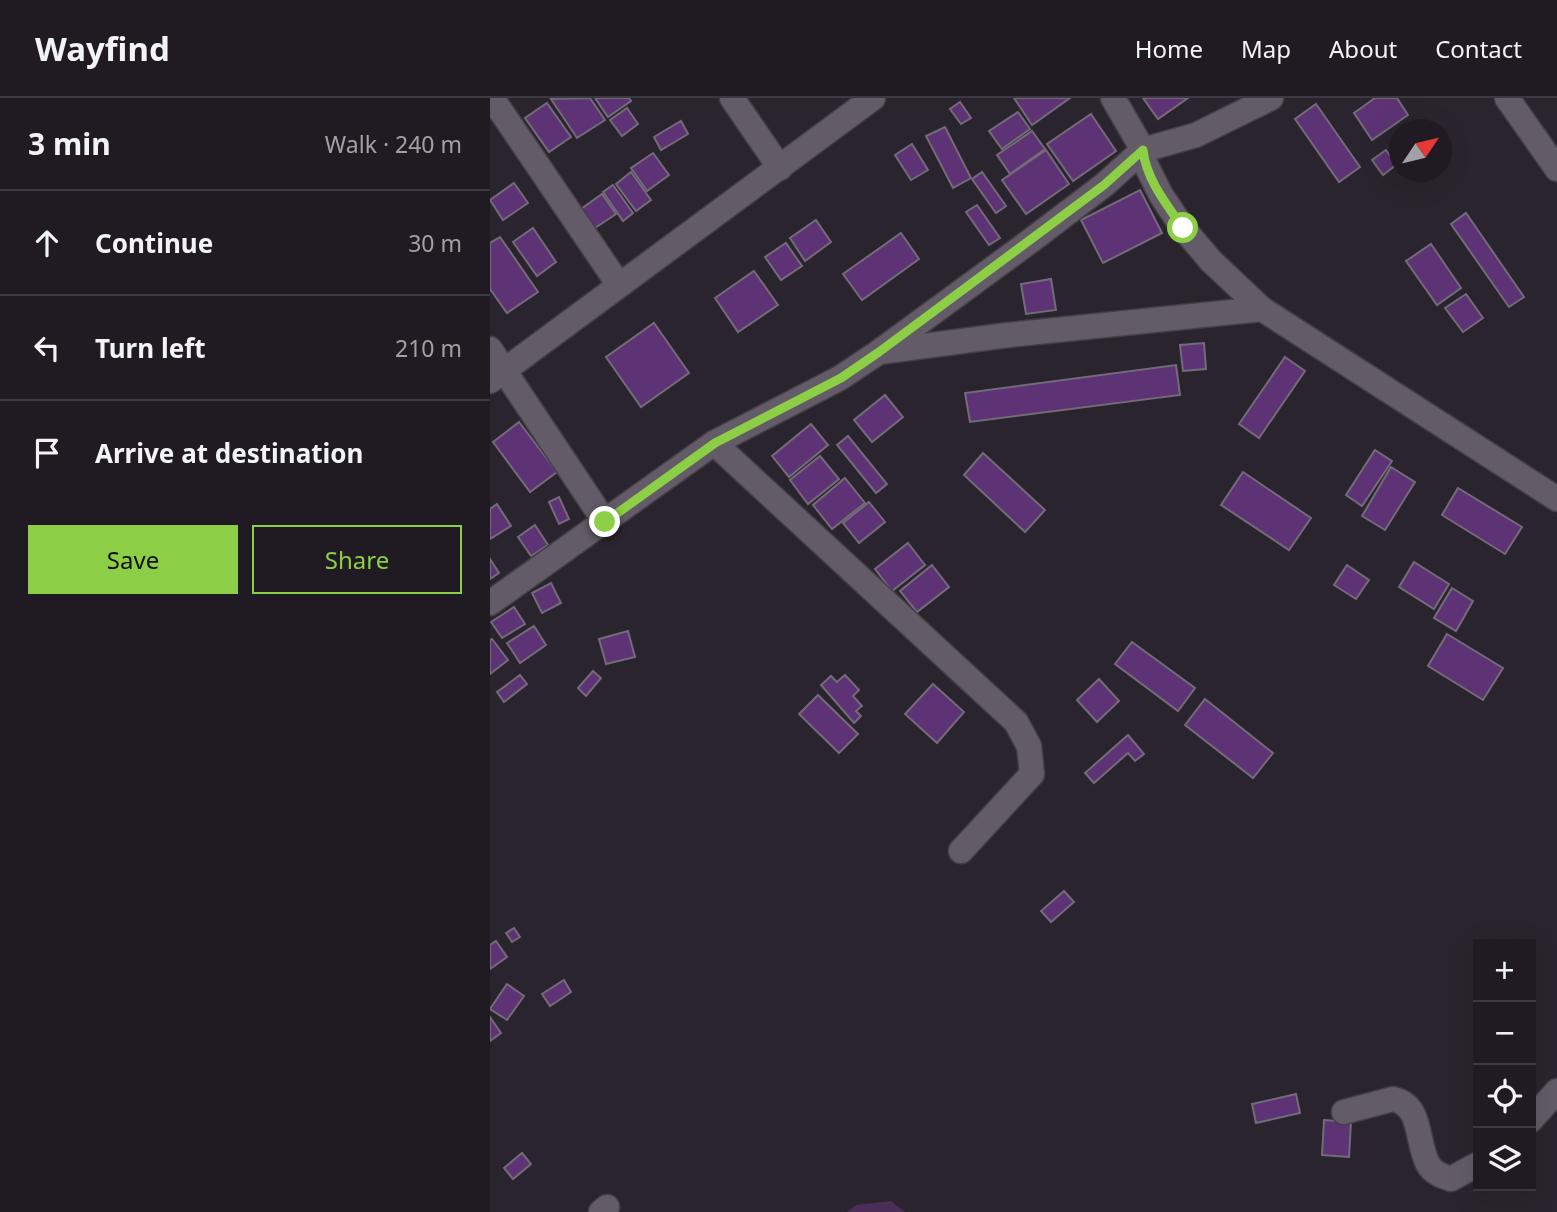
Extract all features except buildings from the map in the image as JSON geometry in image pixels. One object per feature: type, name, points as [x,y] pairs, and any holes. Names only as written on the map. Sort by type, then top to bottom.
[{"type":"street","points":[[492,98],[619,285]]},
{"type":"street","points":[[732,98],[780,167]]},
{"type":"street","points":[[497,375],[873,98]]},
{"type":"street","points":[[1113,98],[1143,150],[1144,163],[1161,195],[1183,228],[1211,261],[1262,309],[1557,499]]},
{"type":"street","points":[[490,603],[715,443],[841,378],[879,352],[1072,210],[1143,150],[1196,135],[1271,98]]},
{"type":"street","points":[[1507,98],[1557,169]]},
{"type":"street","points":[[879,352],[1008,335],[1262,309]]},
{"type":"street","points":[[490,349],[497,375],[605,522]]},
{"type":"street","points":[[715,443],[1016,722],[1029,746],[1032,774],[961,851]]},
{"type":"street","points":[[1536,1114],[1557,1091]]},
{"type":"street","points":[[1344,1112],[1393,1099],[1401,1101],[1414,1115],[1428,1164],[1438,1175],[1451,1179],[1473,1167]]},
{"type":"shaded area","points":[[891,1201],[905,1212],[847,1212],[856,1205]]},
{"type":"route","points":[[605,522],[715,443],[841,378],[879,352],[1104,185],[1143,150],[1144,163],[1183,228]]}]
